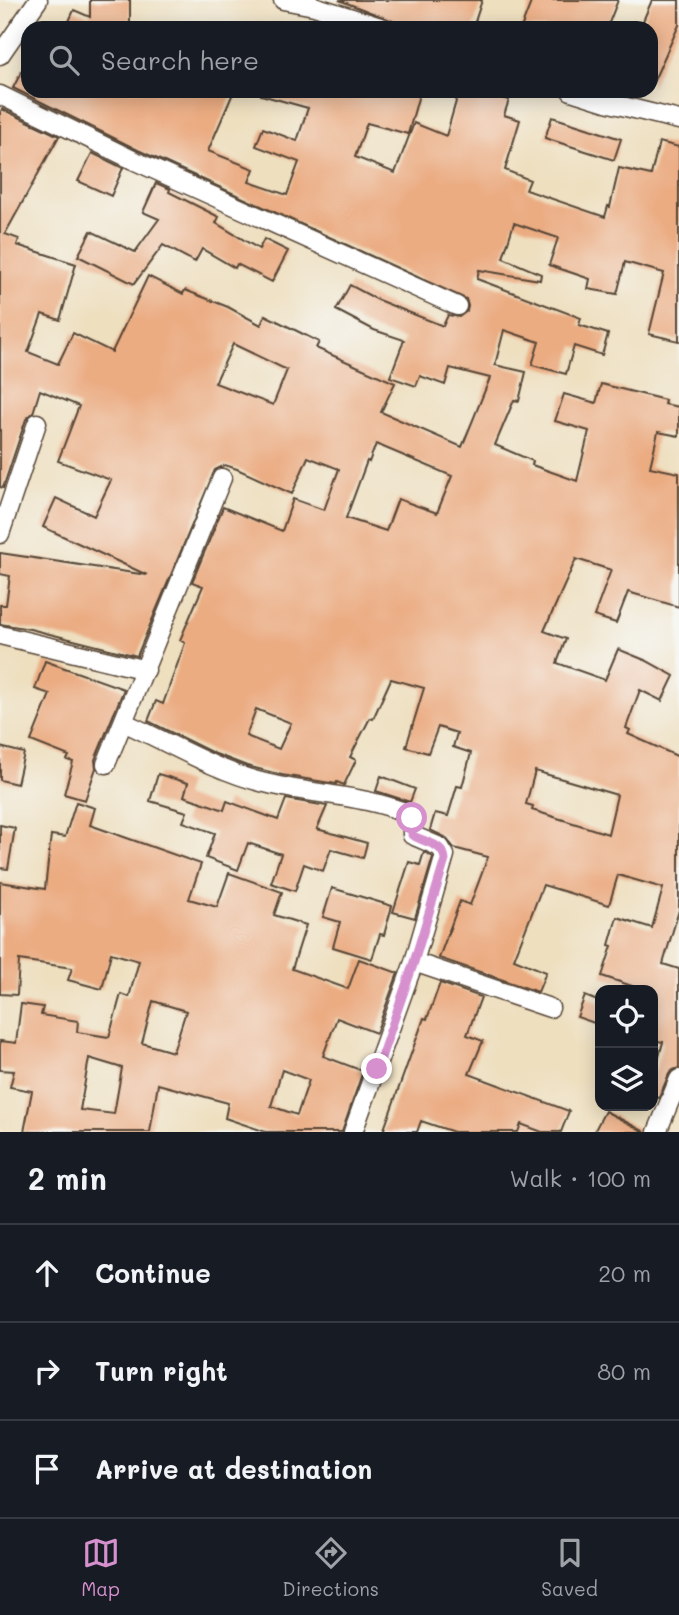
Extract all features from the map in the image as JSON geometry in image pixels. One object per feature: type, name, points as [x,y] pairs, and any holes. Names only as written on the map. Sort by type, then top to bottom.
[{"type":"street","points":[[23,21],[38,0]]},
{"type":"street","points":[[283,0],[314,6],[362,21]]},
{"type":"street","points":[[0,55],[21,25]]},
{"type":"street","points":[[0,95],[133,160],[457,306]]},
{"type":"street","points":[[593,98],[679,120]]},
{"type":"street","points":[[0,534],[37,423]]},
{"type":"street","points":[[106,764],[222,478]]},
{"type":"street","points":[[0,635],[146,670]]},
{"type":"street","points":[[123,722],[234,773],[258,781],[325,796],[366,800],[409,814],[412,818],[412,835],[440,847],[445,855],[414,962],[353,1132]]},
{"type":"street","points":[[414,962],[550,1008]]},
{"type":"street","points":[[657,1132],[679,1079]]},
{"type":"building","points":[[90,0],[130,0],[130,21],[69,21],[74,10],[90,17]]},
{"type":"building","points":[[339,0],[482,0],[475,21],[393,21]]},
{"type":"building","points":[[532,0],[618,0],[610,21],[524,21]]},
{"type":"building","points":[[652,0],[679,0],[679,25],[658,72],[658,21],[643,21]]},
{"type":"building","points":[[21,73],[21,92],[13,88]]},
{"type":"building","points":[[33,98],[231,98],[208,151],[254,169],[249,182],[287,195],[299,162],[256,146],[263,128],[297,141],[308,108],[272,98],[418,98],[408,134],[367,123],[355,157],[395,173],[414,123],[446,136],[457,98],[509,100],[504,115],[520,120],[505,170],[530,180],[526,190],[605,217],[619,168],[651,175],[659,142],[679,147],[679,341],[649,334],[664,273],[625,262],[617,294],[588,289],[590,279],[549,265],[558,238],[514,223],[503,258],[541,274],[540,280],[479,270],[477,279],[581,318],[579,325],[608,334],[602,355],[574,346],[566,374],[532,365],[539,342],[504,330],[495,365],[526,372],[519,401],[514,400],[495,445],[533,461],[532,465],[577,481],[589,431],[555,421],[564,394],[596,403],[601,384],[665,400],[664,404],[679,407],[679,436],[658,432],[650,467],[679,473],[679,607],[628,592],[616,623],[594,616],[611,570],[576,559],[544,631],[566,639],[557,663],[605,680],[618,649],[674,676],[662,701],[640,690],[626,728],[630,730],[628,734],[679,757],[679,910],[663,964],[679,969],[679,1068],[669,1074],[659,1098],[658,1060],[663,1042],[658,1041],[658,985],[629,985],[602,976],[612,946],[609,945],[617,917],[652,928],[663,888],[618,875],[609,905],[543,885],[514,959],[546,972],[538,992],[439,958],[460,901],[470,905],[488,857],[454,848],[445,837],[430,830],[435,813],[448,816],[457,786],[462,787],[471,753],[453,747],[457,733],[438,727],[428,753],[406,747],[424,688],[391,679],[373,719],[370,718],[350,757],[356,760],[344,785],[282,775],[247,766],[213,753],[148,721],[156,701],[163,704],[185,643],[180,640],[203,586],[192,582],[223,507],[282,531],[293,499],[324,510],[339,469],[308,457],[292,494],[225,465],[215,470],[137,656],[0,624],[0,605],[6,605],[10,576],[0,574],[0,553],[147,575],[43,527],[56,498],[94,516],[111,480],[58,461],[79,406],[40,390],[33,413],[26,419],[3,488],[0,487],[2,109],[59,136],[5,234],[19,239],[17,245],[76,264],[60,320],[42,314],[28,352],[58,364],[73,333],[112,352],[148,276],[183,294],[185,290],[228,307],[261,325],[265,315],[319,342],[316,348],[395,383],[381,412],[462,447],[490,378],[450,368],[445,385],[420,376],[416,386],[390,377],[404,340],[374,330],[336,310],[350,285],[378,300],[443,326],[448,315],[459,317],[467,311],[466,299],[138,150]],"holes":[[[233,344],[287,370],[273,405],[215,383]],[[376,444],[452,476],[437,513],[398,499],[386,531],[346,518]],[[256,709],[291,723],[279,749],[246,736]],[[535,771],[617,795],[608,834],[532,810],[533,806],[526,804]]]},
{"type":"building","points":[[552,117],[621,139],[614,160],[545,138]]},
{"type":"building","points":[[92,153],[123,168],[111,196],[78,181]]},
{"type":"building","points":[[156,183],[219,217],[216,223],[259,249],[264,239],[288,251],[272,282],[237,264],[235,268],[202,249],[195,262],[163,245],[134,284],[78,256],[91,231],[135,252],[159,219],[143,212]]},
{"type":"building","points":[[45,661],[124,689],[95,760],[96,768],[85,800],[64,794],[73,762],[67,760],[69,756],[31,741],[50,694],[35,689]]},
{"type":"building","points":[[0,747],[24,753],[17,784],[0,780]]},
{"type":"building","points":[[158,774],[188,783],[184,796],[224,810],[227,801],[278,820],[286,799],[327,806],[317,829],[367,843],[363,858],[331,849],[323,871],[304,864],[295,891],[271,883],[281,854],[248,843],[238,870],[206,858],[215,833],[183,822],[187,812],[150,801]]},
{"type":"building","points":[[381,776],[415,789],[410,802],[376,791]]},
{"type":"building","points":[[76,802],[95,808],[90,825],[201,864],[189,899],[217,907],[229,873],[282,892],[274,915],[306,925],[292,969],[348,989],[359,959],[398,973],[376,1033],[337,1018],[323,1056],[363,1071],[342,1132],[266,1132],[225,1118],[228,1103],[158,1084],[150,1132],[24,1132],[32,1091],[10,1087],[14,1071],[0,1070],[0,1041],[16,1043],[21,1004],[43,1007],[41,1015],[78,1021],[77,1032],[109,1037],[121,994],[129,997],[139,961],[111,953],[102,989],[68,980],[72,968],[19,960],[17,995],[0,994],[0,882],[45,889],[51,835],[65,837]],"holes":[[[153,1001],[186,1011],[173,1052],[142,1043]],[[89,1058],[122,1068],[114,1114],[80,1110]],[[282,1070],[309,1080],[297,1115],[271,1106]]]},
{"type":"building","points":[[0,825],[15,828],[8,869],[0,868]]},
{"type":"building","points":[[424,852],[433,857],[415,918],[393,912],[409,862],[420,865]]},
{"type":"building","points":[[332,888],[392,906],[384,935],[380,934],[372,959],[333,947],[340,922],[323,917]]},
{"type":"building","points":[[440,983],[481,997],[467,1035],[483,1041],[469,1074],[569,1111],[561,1132],[542,1132],[521,1124],[518,1132],[454,1132],[421,1121],[417,1132],[383,1132],[424,1018],[427,1019]]},
{"type":"building","points":[[585,996],[595,1000],[595,1023],[577,1017]]},
{"type":"building","points":[[605,1111],[645,1132],[594,1132]]},
{"type":"route","points":[[377,1069],[445,860],[440,847],[412,835],[412,818]]}]
